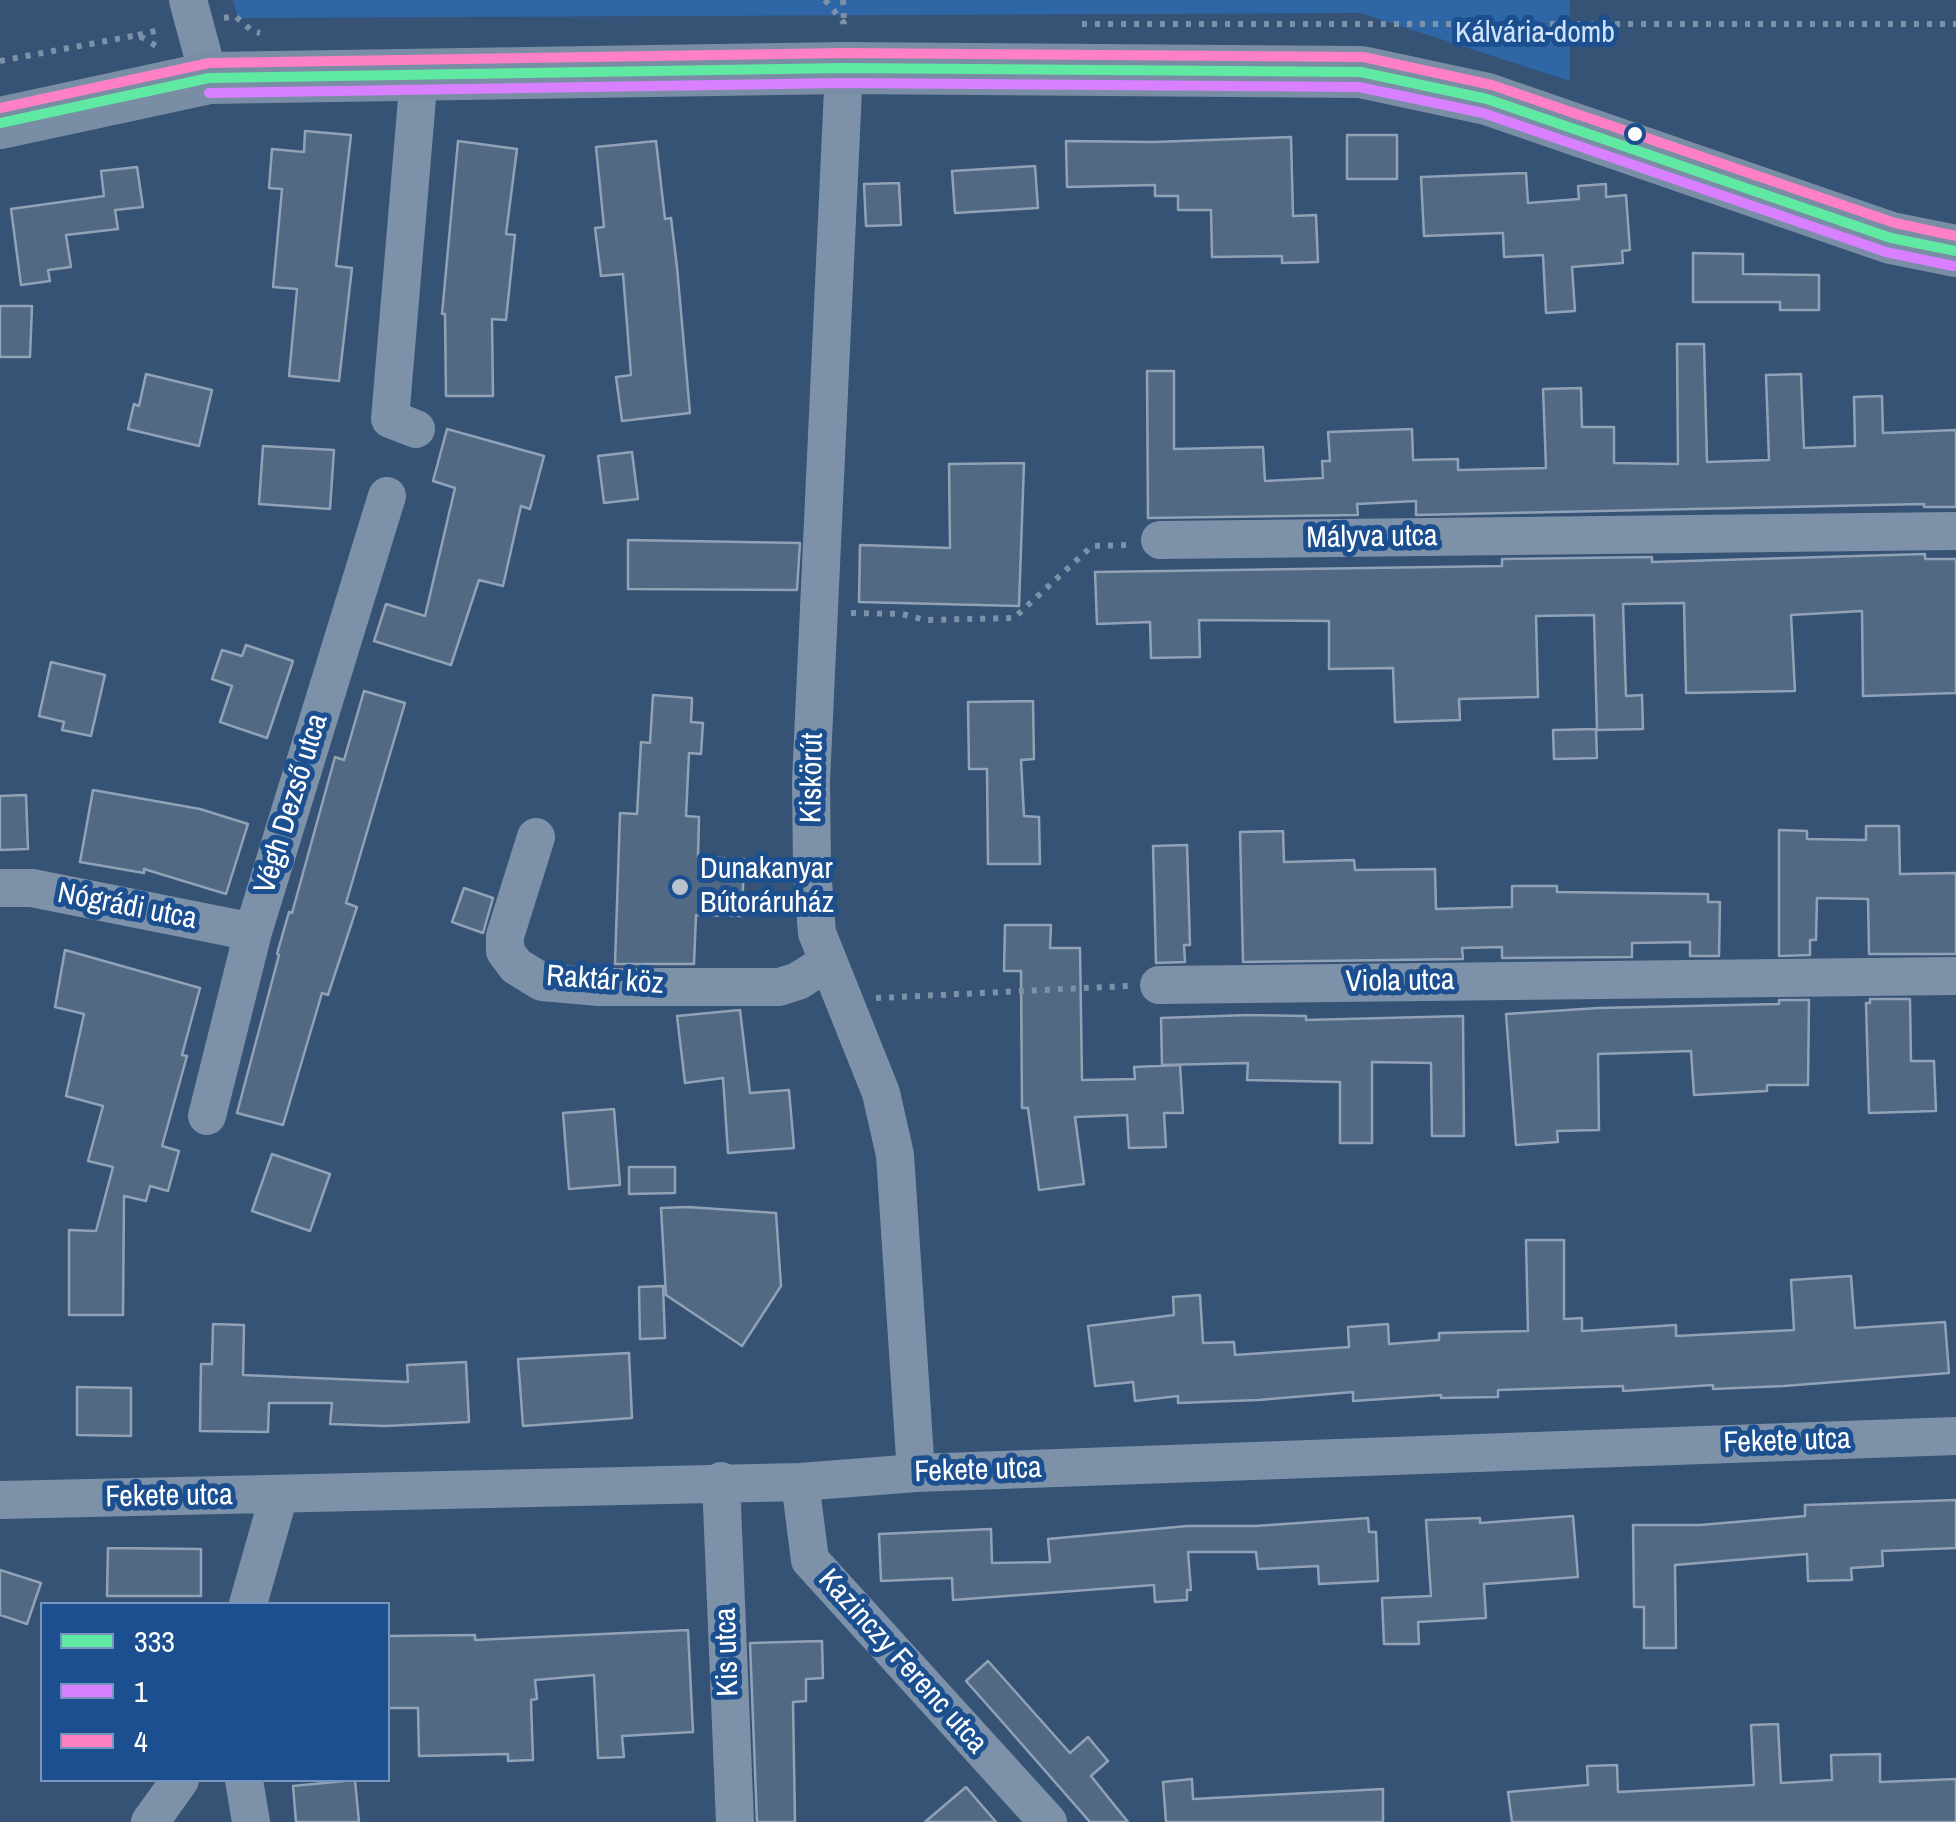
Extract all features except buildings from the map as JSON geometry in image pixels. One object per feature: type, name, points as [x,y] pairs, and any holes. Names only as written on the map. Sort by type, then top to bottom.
[{"type":"street","points":[[188,0],[209,78]]},
{"type":"street","points":[[0,123],[209,78],[419,75],[844,45],[1361,72],[1487,99],[1891,238],[1956,250]]},
{"type":"street","name":"Kiskörút","points":[[844,45],[811,782],[812,869],[818,933],[881,1093],[895,1155],[916,1473]]},
{"type":"street","points":[[416,429],[390,419],[419,75]]},
{"type":"street","name":"Végh Dezső utca","points":[[207,1116],[253,932],[387,496]]},
{"type":"street","name":"Mályva utca","points":[[1160,540],[1956,531]]},
{"type":"street","name":"Raktár köz","points":[[536,837],[504,936],[505,951],[516,966],[542,982],[598,987],[779,987],[798,981],[828,962]]},
{"type":"street","name":"Nógrádi utca","points":[[0,888],[32,888],[253,932]]},
{"type":"street","name":"Viola utca","points":[[1159,985],[1956,976]]},
{"type":"street","name":"Fekete utca","points":[[0,1500],[800,1482],[916,1473],[1956,1436]]},
{"type":"street","name":"Kis utca","points":[[722,1481],[735,1822]]},
{"type":"street","name":"Kazinczy Ferenc utca","points":[[800,1482],[810,1560],[1048,1822]]},
{"type":"street","points":[[249,1602],[279,1495]]},
{"type":"street","points":[[150,1822],[179,1782]]},
{"type":"street","points":[[244,1782],[251,1822]]},
{"type":"path","points":[[843,0],[844,45]]},
{"type":"path","points":[[0,60],[138,35],[209,78]]},
{"type":"path","points":[[818,612],[902,614],[925,620],[1014,618],[1092,546],[1147,545],[1160,540]]},
{"type":"path","points":[[844,999],[1159,985]]},
{"type":"green space","name":"Kálvária-domb","points":[[233,0],[1570,0],[1570,81],[1360,13],[238,18]]},
{"type":"transit line","name":"4","points":[[0,108],[209,63],[844,53],[1363,57],[1492,85],[1895,223],[1956,236]]},
{"type":"transit line","name":"333","points":[[0,123],[209,78],[844,68],[1361,72],[1487,99],[1891,238],[1956,251]]},
{"type":"transit line","name":"1","points":[[209,93],[844,83],[1359,87],[1483,113],[1886,252],[1953,266]]},
{"type":"place","name":"Dunakanyar Bútoráruház","points":[[680,887]]}]
